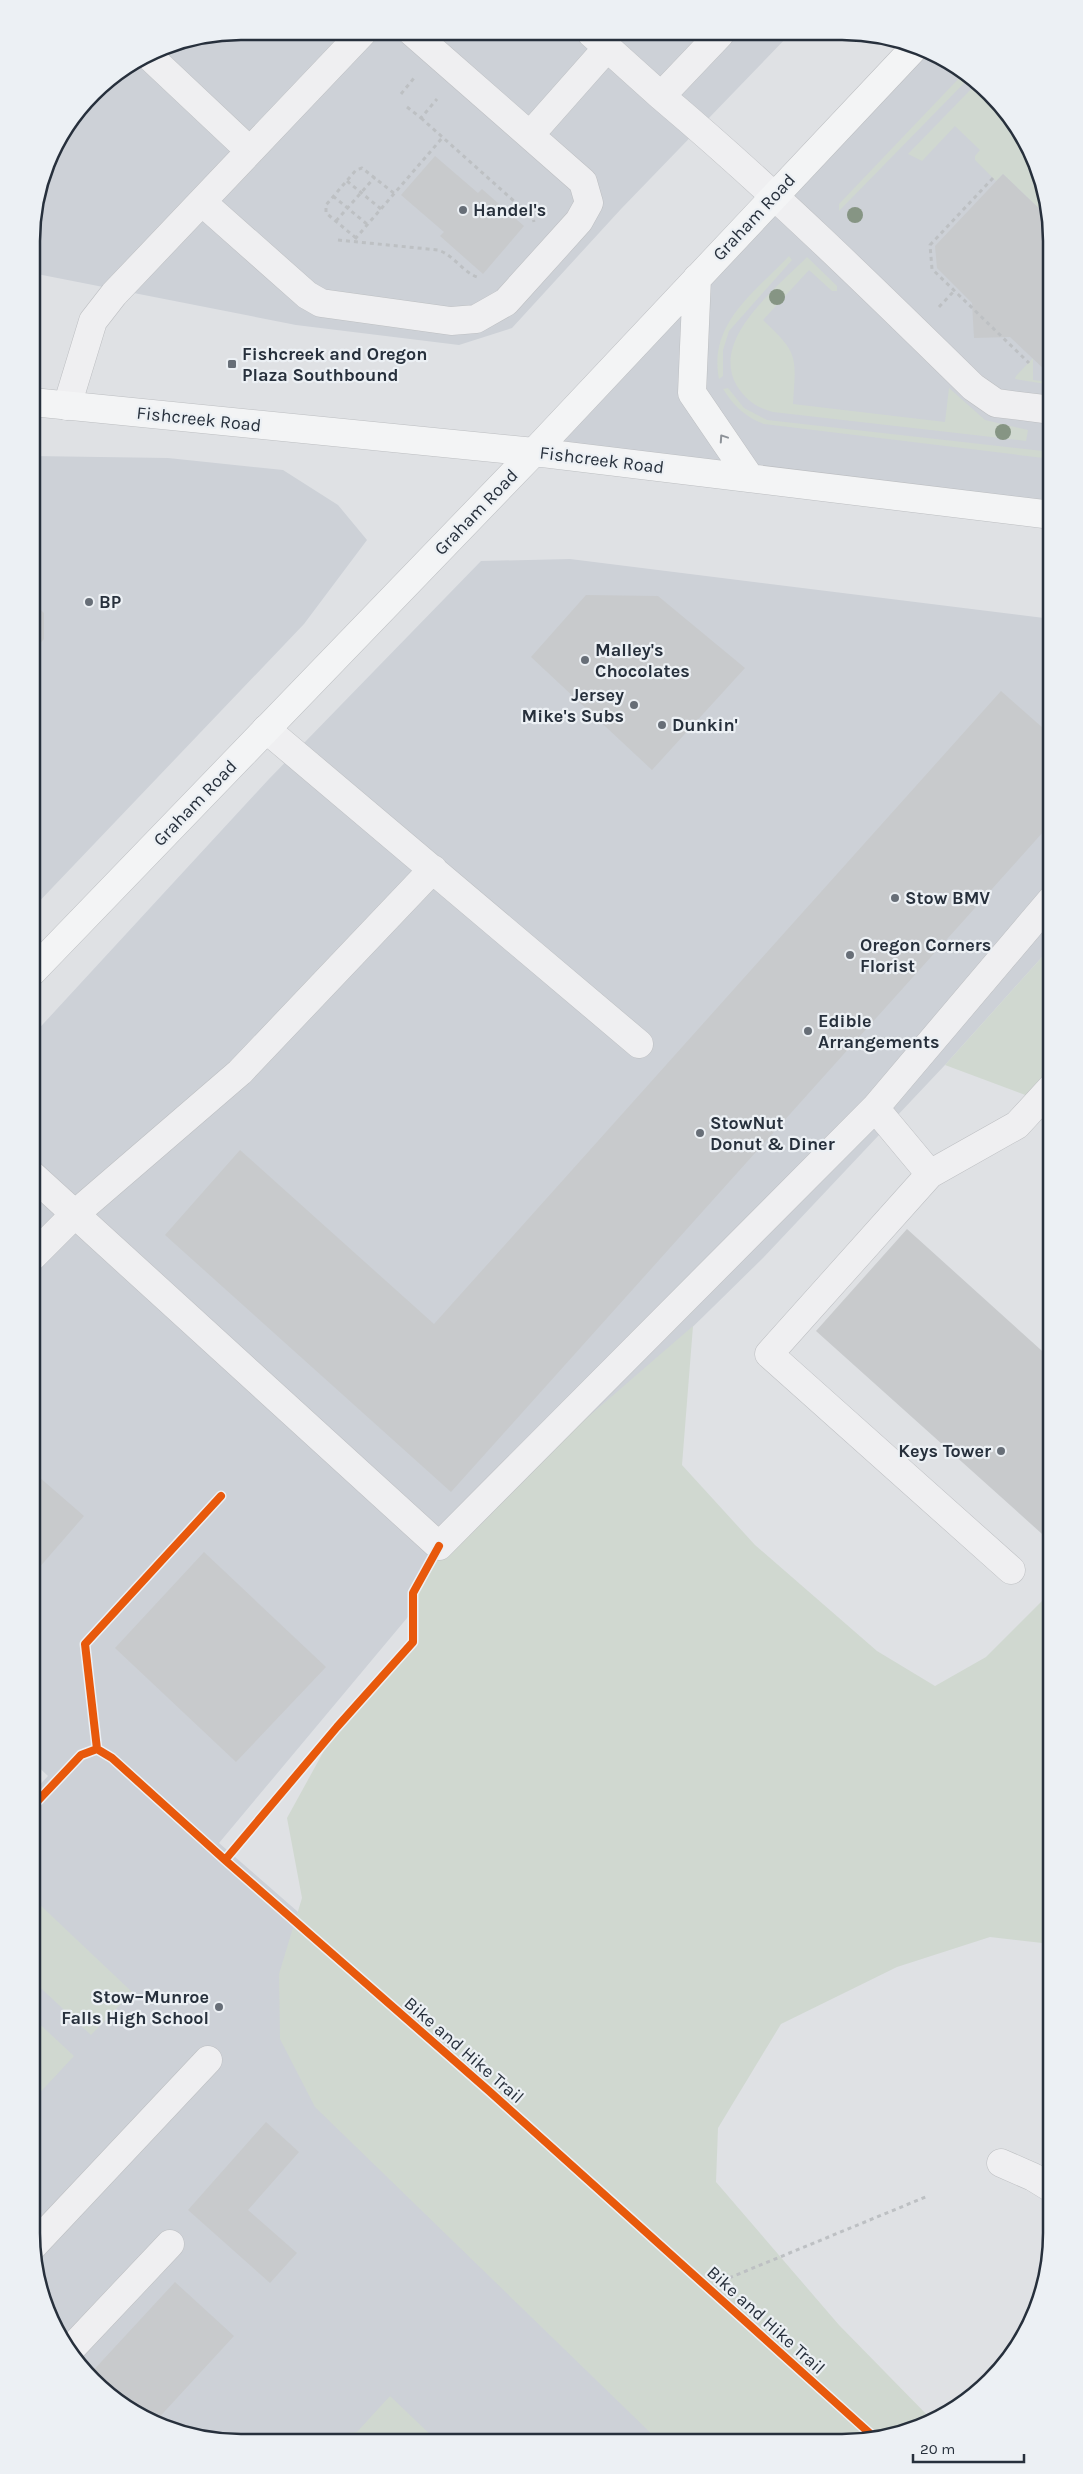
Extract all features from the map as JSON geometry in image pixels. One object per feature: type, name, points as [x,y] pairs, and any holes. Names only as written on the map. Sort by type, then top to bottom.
[{"type":"main road","name":"Graham Road","points":[[40,964],[534,452],[774,194],[910,52]]},
{"type":"main road","points":[[697,278],[692,393],[750,478]]},
{"type":"main road","name":"Fishcreek Road","points":[[40,403],[534,452],[1043,514]]},
{"type":"street","points":[[66,406],[93,321],[114,294],[355,40]]},
{"type":"street","points":[[202,202],[307,295],[321,303],[451,321],[476,319],[506,302],[579,221],[589,203],[583,182],[421,40]]},
{"type":"street","points":[[661,96],[714,40]]},
{"type":"street","points":[[530,135],[599,41],[774,194],[973,387],[996,403],[1043,409]]},
{"type":"street","points":[[154,60],[250,151]]},
{"type":"street","points":[[266,729],[639,1044]]},
{"type":"street","points":[[40,1250],[76,1214],[240,1072],[433,869]]},
{"type":"street","points":[[40,1181],[439,1546],[875,1108],[1043,910]]},
{"type":"street","points":[[1011,1570],[769,1354],[930,1174],[1017,1125],[1043,1097]]},
{"type":"street","points":[[875,1108],[930,1174]]},
{"type":"street","points":[[40,2239],[208,2060]]},
{"type":"street","points":[[1000,2164],[1033,2177],[1043,2183]]},
{"type":"street","points":[[74,2345],[170,2244]]},
{"type":"path","points":[[421,118],[459,74]]},
{"type":"path","points":[[407,107],[534,218],[534,223],[528,229]]},
{"type":"path","points":[[355,240],[443,137]]},
{"type":"path","points":[[355,240],[324,209],[333,196],[356,170],[362,168],[395,194]]},
{"type":"path","points":[[336,221],[375,177]]},
{"type":"path","points":[[993,178],[930,245],[932,269],[1029,363]]},
{"type":"path","points":[[347,181],[381,209]]},
{"type":"path","points":[[333,196],[368,225]]},
{"type":"path","points":[[338,240],[355,240],[438,250],[446,252],[477,277],[486,275]]},
{"type":"path","points":[[707,2287],[928,2196]]},
{"type":"shaded area","points":[[227,40],[784,40],[621,209],[512,328],[459,345],[296,325],[40,275],[40,227],[44,201],[55,164],[81,118],[118,81],[164,55],[201,44]]},
{"type":"shaded area","points":[[910,52],[943,67],[965,81],[1002,118],[1028,164],[1039,201],[1043,227],[1043,514],[534,452]]},
{"type":"shaded area","points":[[960,78],[966,82],[839,211],[839,204]]},
{"type":"shaded area","points":[[972,88],[1002,118],[1016,140],[1028,164],[1040,210],[1003,174],[996,181],[975,160],[975,156],[980,150],[955,126],[922,161],[908,154]]},
{"type":"shaded area","points":[[789,256],[792,260],[729,331],[723,350],[723,376],[719,379],[717,359],[727,325],[749,296]]},
{"type":"shaded area","points":[[807,257],[837,286],[837,291],[832,291],[809,270],[763,320],[775,331],[793,357],[795,375],[793,404],[945,422],[949,388],[985,420],[1028,430],[1026,441],[773,412],[757,406],[748,399],[737,386],[731,368],[732,350],[739,332],[765,299]]},
{"type":"shaded area","points":[[1033,358],[1033,380],[1043,381],[1043,384],[1015,379]]},
{"type":"shaded area","points":[[728,388],[744,408],[767,420],[1043,451],[1043,458],[764,424],[751,418],[736,406],[723,389]]},
{"type":"shaded area","points":[[40,456],[168,458],[283,470],[338,505],[367,540],[304,624],[40,901]]},
{"type":"shaded area","points":[[570,559],[1043,618],[1043,956],[945,1065],[763,1258],[458,1557],[219,1843],[566,2146],[834,2434],[227,2434],[201,2430],[164,2419],[140,2407],[118,2393],[90,2366],[67,2334],[55,2310],[44,2273],[40,2247],[40,1784],[48,1776],[40,1768],[40,1027],[269,779],[481,561]]},
{"type":"shaded area","points":[[1043,956],[1043,1102],[945,1065]]},
{"type":"shaded area","points":[[693,1326],[682,1465],[755,1545],[877,1651],[935,1686],[986,1657],[1043,1600],[1043,1943],[990,1937],[897,1967],[781,2024],[718,2128],[716,2182],[839,2325],[927,2415],[894,2427],[856,2434],[652,2434],[315,2107],[280,2039],[279,1974],[302,1898],[287,1818],[337,1727],[413,1642],[413,1593],[439,1546]]},
{"type":"shaded area","points":[[40,1905],[132,1992],[91,2035],[40,1987]]},
{"type":"shaded area","points":[[40,2024],[74,2056],[40,2092]]},
{"type":"shaded area","points":[[390,2396],[430,2434],[338,2434],[357,2432]]},
{"type":"building","name":"Handel's","points":[[435,156],[478,193],[482,189],[524,226],[483,274],[440,236],[444,232],[401,195]]},
{"type":"building","points":[[1003,174],[1040,210],[1043,227],[1043,368],[1010,337],[974,338],[972,303],[937,268],[935,246]]},
{"type":"building","points":[[586,595],[658,596],[745,668],[652,770],[531,657]]},
{"type":"building","points":[[40,609],[44,613],[44,639],[40,644]]},
{"type":"building","points":[[1001,691],[1043,728],[1043,832],[451,1492],[165,1235],[240,1150],[434,1324]]},
{"type":"building","name":"Keys Tower","points":[[907,1229],[1043,1352],[1043,1535],[816,1331]]},
{"type":"building","points":[[40,1478],[84,1516],[40,1567]]},
{"type":"building","points":[[204,1552],[326,1667],[236,1762],[115,1648]]},
{"type":"building","points":[[266,2122],[299,2152],[248,2210],[297,2253],[270,2283],[188,2210]]},
{"type":"building","points":[[175,2282],[234,2336],[160,2417],[118,2393],[94,2370]]},
{"type":"cycle path","points":[[97,1749],[85,1644],[221,1496]]},
{"type":"cycle path","points":[[225,1860],[337,1727],[413,1642],[413,1593],[439,1546]]},
{"type":"cycle path","name":"Bike and Hike Trail","points":[[40,1798],[81,1755],[97,1749],[112,1758],[225,1860],[489,2091],[868,2432]]},
{"type":"place","name":"Handel's","points":[[463,210]]},
{"type":"place","name":"Fishcreek and Oregon Plaza Southbound","points":[[232,364]]},
{"type":"place","name":"BP","points":[[89,602]]},
{"type":"place","name":"Malley's Chocolates","points":[[585,660]]},
{"type":"place","name":"Jersey Mike's Subs","points":[[634,705]]},
{"type":"place","name":"Dunkin'","points":[[662,725]]},
{"type":"place","name":"Stow BMV","points":[[895,898]]},
{"type":"place","name":"Oregon Corners Florist","points":[[850,955]]},
{"type":"place","name":"Edible Arrangements","points":[[808,1031]]},
{"type":"place","name":"StowNut Donut & Diner","points":[[700,1133]]},
{"type":"place","name":"Keys Tower","points":[[1001,1451]]},
{"type":"place","name":"Stow–Munroe Falls High School","points":[[219,2007]]}]
